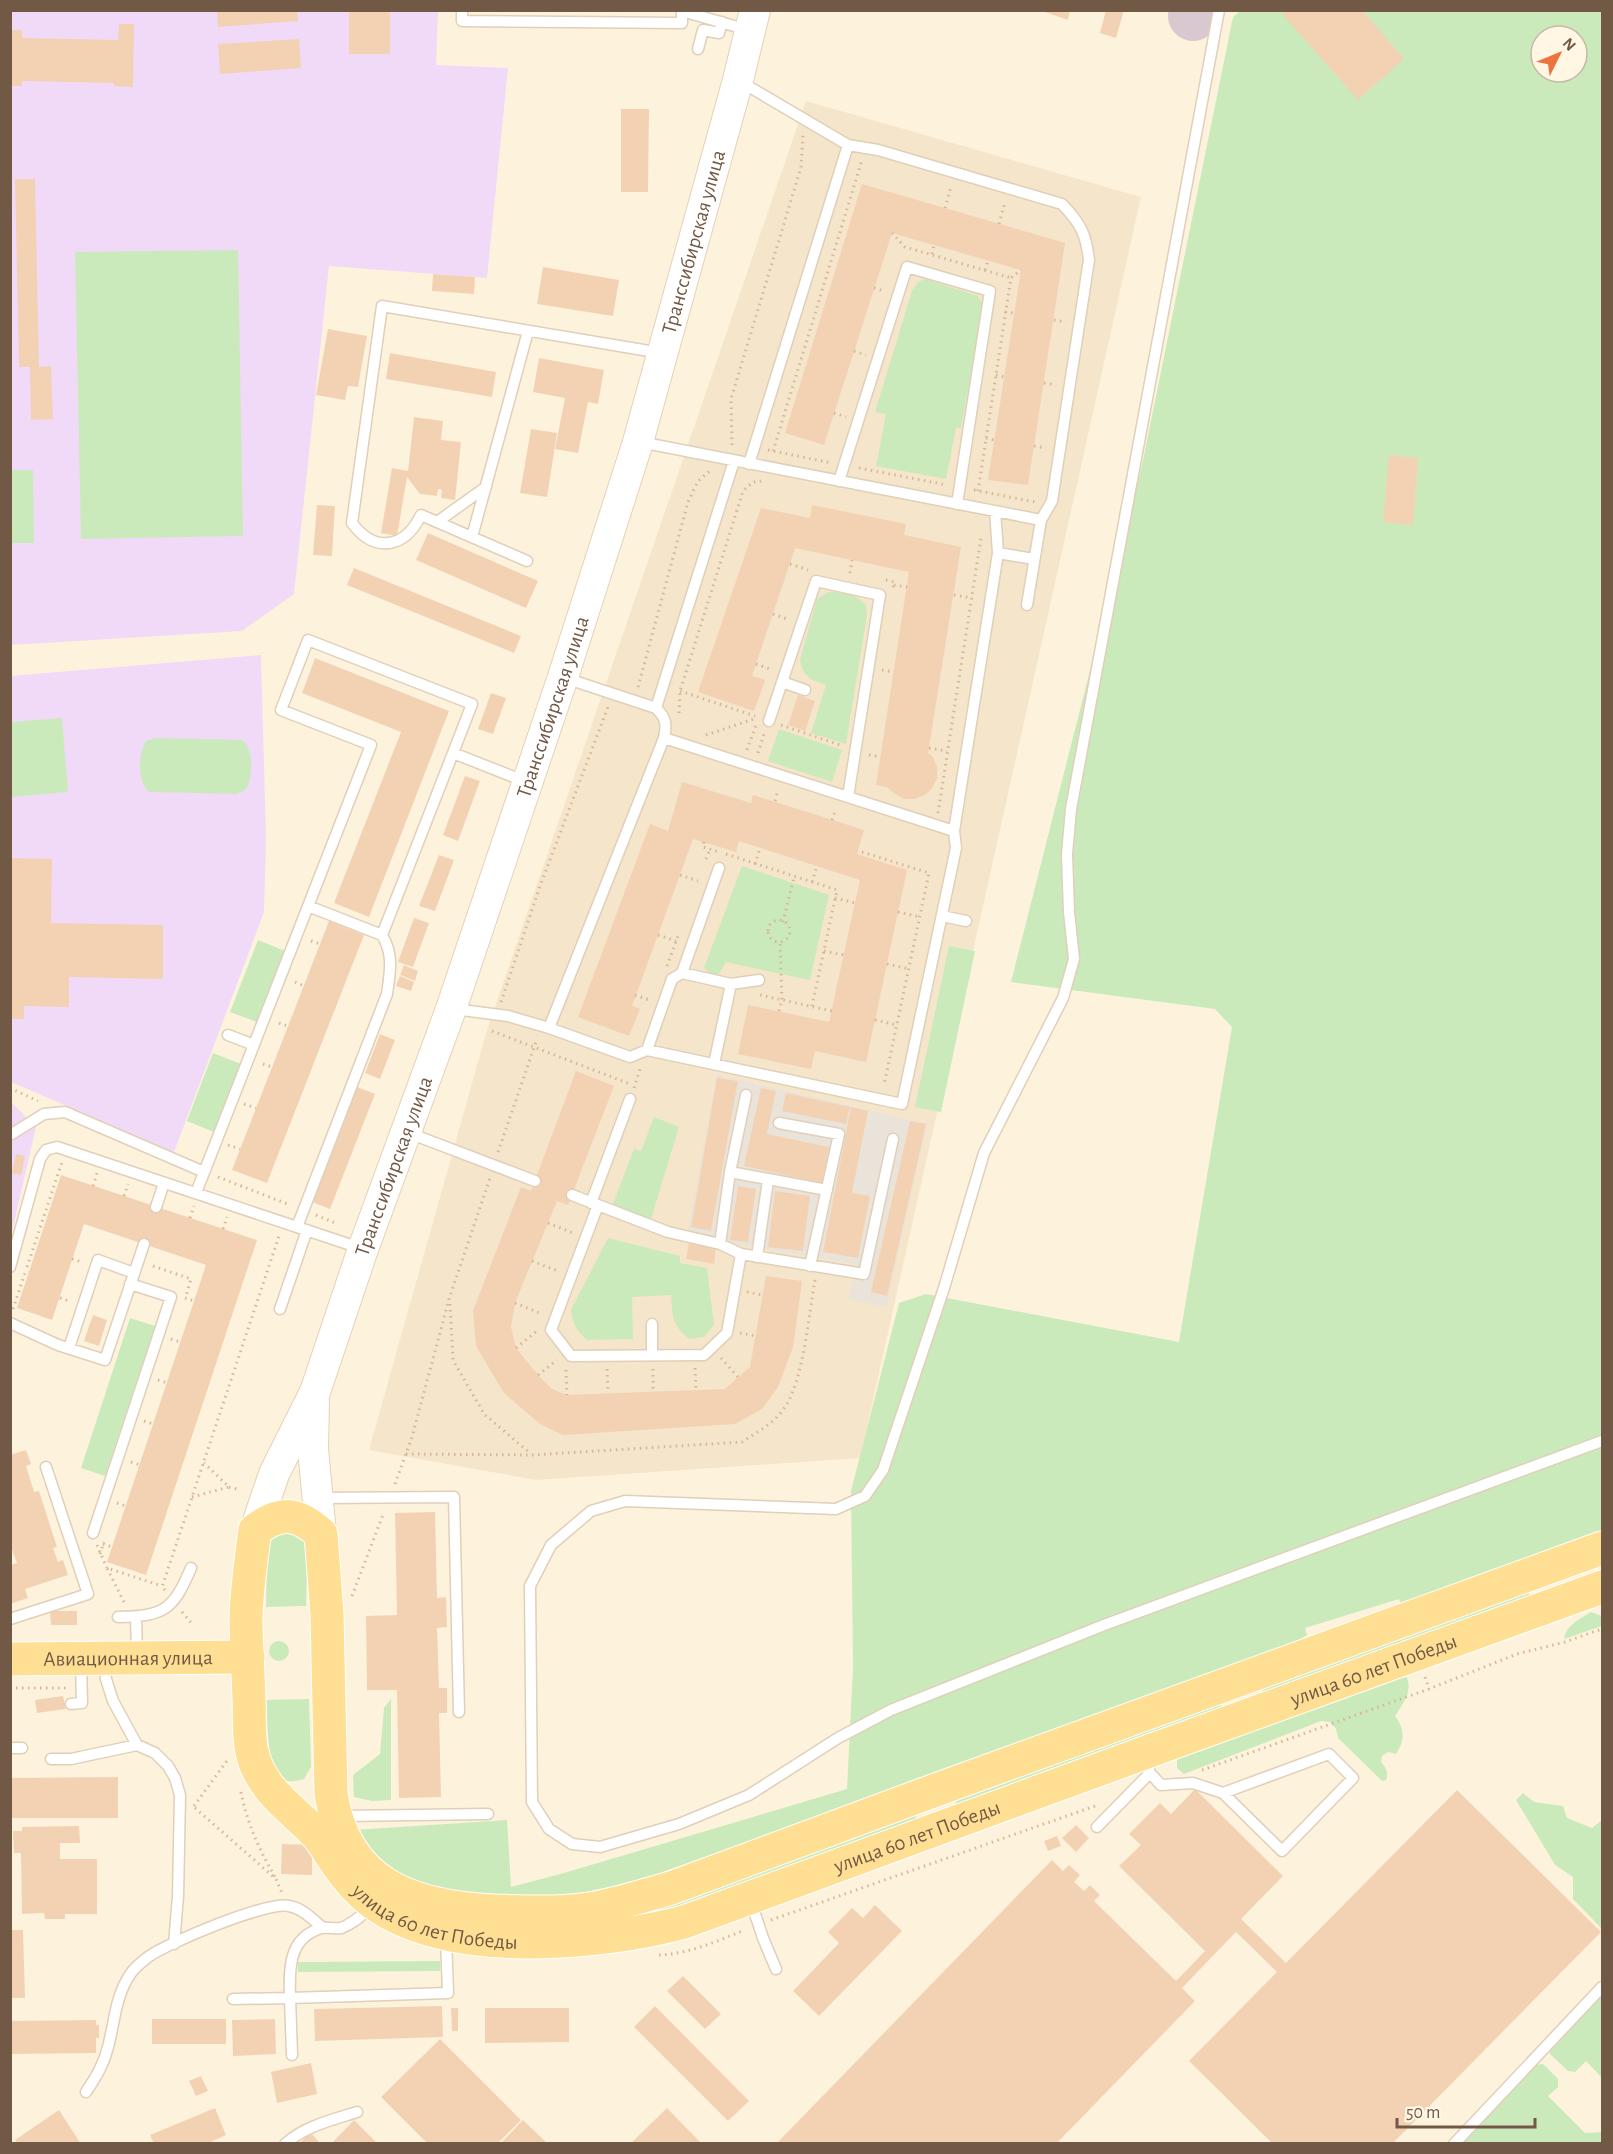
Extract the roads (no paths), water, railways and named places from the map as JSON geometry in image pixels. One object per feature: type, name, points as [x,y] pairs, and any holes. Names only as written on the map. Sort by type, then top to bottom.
[{"type":"main road","name":"Транссибирская улица","points":[[315,1392],[363,1249],[451,1009],[563,677],[638,442],[738,80],[742,21]]},
{"type":"main road","name":"улица 60 лет Победы","points":[[315,1392],[313,1449],[327,1614],[330,1794],[334,1817],[340,1833],[365,1867],[384,1885],[408,1897],[440,1906],[476,1910],[544,1912],[594,1908],[671,1888],[1602,1548]]},
{"type":"main road","name":"улица 60 лет Победы","points":[[315,1392],[274,1474],[255,1530],[246,1616],[252,1785],[277,1798],[320,1838],[354,1886],[374,1904],[394,1917],[419,1928],[446,1935],[484,1940],[541,1942],[603,1939],[646,1933],[675,1925],[946,1827],[1147,1763],[1602,1587]]},
{"type":"main road","points":[[255,1530],[270,1519],[289,1516],[307,1521],[321,1534]]},
{"type":"main road","points":[[1546,1569],[1559,1603]]},
{"type":"main road","name":"Авиационная улица","points":[[10,1659],[89,1668],[137,1657],[248,1657]]},
{"type":"main road","points":[[252,1785],[283,1792],[303,1791],[320,1780],[330,1763]]},
{"type":"main road","points":[[933,1791],[946,1827]]},
{"type":"lane","points":[[462,10],[462,21],[682,23],[682,11],[742,21]]},
{"type":"lane","points":[[1219,10],[1071,809],[1067,854],[1069,912],[1074,959],[1063,998],[984,1154],[944,1288],[883,1470],[865,1496],[836,1509],[625,1501],[591,1510],[551,1545],[530,1586],[532,1802],[549,1829],[572,1844],[600,1847],[679,1824],[749,1795],[838,1738],[891,1710],[1104,1625],[1602,1442]]},
{"type":"lane","points":[[698,49],[704,30],[719,33],[742,21]]},
{"type":"lane","points":[[738,80],[848,145],[878,150],[1062,204],[1077,219],[1086,238],[1089,260],[1052,501],[1041,520],[1027,605]]},
{"type":"lane","points":[[749,464],[848,145]]},
{"type":"lane","points":[[839,481],[907,267],[990,291],[957,504]]},
{"type":"lane","points":[[527,561],[421,515],[413,530],[401,541],[389,543],[373,541],[360,534],[352,523],[382,306],[663,354]]},
{"type":"lane","points":[[472,537],[528,331]]},
{"type":"lane","points":[[638,442],[1041,520]]},
{"type":"lane","points":[[656,708],[729,460]]},
{"type":"lane","points":[[436,522],[486,487]]},
{"type":"lane","points":[[451,1009],[508,1016],[630,1057],[646,1050],[902,1104],[956,848],[954,831],[998,553],[995,511]]},
{"type":"lane","points":[[998,553],[1034,559]]},
{"type":"lane","points":[[764,719],[782,682],[816,581],[880,595],[848,797]]},
{"type":"lane","points":[[196,1193],[371,745],[281,710],[308,640],[472,704],[382,935]]},
{"type":"lane","points":[[545,1027],[664,738],[666,726],[664,717],[656,708],[563,677]]},
{"type":"lane","points":[[782,682],[805,690]]},
{"type":"lane","points":[[664,738],[954,831]]},
{"type":"lane","points":[[453,753],[527,782]]},
{"type":"lane","points":[[646,1050],[672,979],[682,973],[719,868]]},
{"type":"lane","points":[[280,1309],[302,1229],[304,1210],[387,994],[391,964],[389,947],[382,935],[308,906]]},
{"type":"lane","points":[[942,916],[966,921]]},
{"type":"lane","points":[[682,973],[731,984],[759,980]]},
{"type":"lane","points":[[714,1064],[731,984]]},
{"type":"lane","points":[[228,1035],[254,1045]]},
{"type":"lane","points":[[720,1244],[730,1172],[746,1095]]},
{"type":"lane","points":[[630,1099],[551,1330],[571,1356],[652,1360],[704,1355],[728,1332],[741,1254]]},
{"type":"lane","points":[[10,1135],[45,1114],[65,1112],[204,1172]]},
{"type":"lane","points":[[779,1123],[839,1134],[813,1270]]},
{"type":"lane","points":[[406,1132],[535,1181]]},
{"type":"lane","points":[[572,1195],[668,1232],[720,1244],[741,1254],[813,1270],[864,1274],[893,1139]]},
{"type":"lane","points":[[10,1267],[39,1159],[46,1150],[57,1147],[363,1249]]},
{"type":"lane","points":[[730,1172],[827,1190]]},
{"type":"lane","points":[[757,1257],[768,1180]]},
{"type":"lane","points":[[156,1207],[164,1183]]},
{"type":"lane","points":[[10,1323],[69,1348],[105,1360],[144,1244]]},
{"type":"lane","points":[[69,1348],[98,1260],[134,1273]]},
{"type":"lane","points":[[93,1533],[171,1297],[130,1284]]},
{"type":"lane","points":[[652,1324],[652,1360]]},
{"type":"lane","points":[[10,1619],[88,1594],[46,1467]]},
{"type":"lane","points":[[317,1498],[454,1497],[459,1712]]},
{"type":"lane","points":[[118,1617],[154,1613],[170,1606],[180,1592],[191,1568]]},
{"type":"lane","points":[[134,1617],[137,1657]]},
{"type":"lane","points":[[71,1704],[82,1703],[89,1668],[106,1679],[113,1701],[137,1745],[154,1754],[168,1766],[175,1778],[180,1795],[178,1896],[174,1944]]},
{"type":"lane","points":[[51,1759],[71,1759],[137,1745]]},
{"type":"lane","points":[[10,1748],[22,1748]]},
{"type":"lane","points":[[1097,1827],[1147,1763],[1161,1785],[1192,1783],[1222,1793],[1282,1851],[1353,1778],[1329,1754],[1222,1793]]},
{"type":"lane","points":[[334,1817],[488,1814]]},
{"type":"lane","points":[[750,1899],[762,1938],[776,1969]]},
{"type":"lane","points":[[292,2055],[289,1977],[292,1956],[309,1934],[323,1928],[339,1928],[355,1921],[374,1904]]},
{"type":"lane","points":[[86,2092],[101,2070],[121,1990],[133,1971],[149,1956],[248,1912],[267,1907],[287,1905],[300,1910],[323,1928]]},
{"type":"lane","points":[[232,2000],[448,1993],[446,1935]]},
{"type":"lane","points":[[1454,2144],[1602,1987]]},
{"type":"lane","points":[[285,2144],[296,2134],[310,2127],[357,2112]]}]
